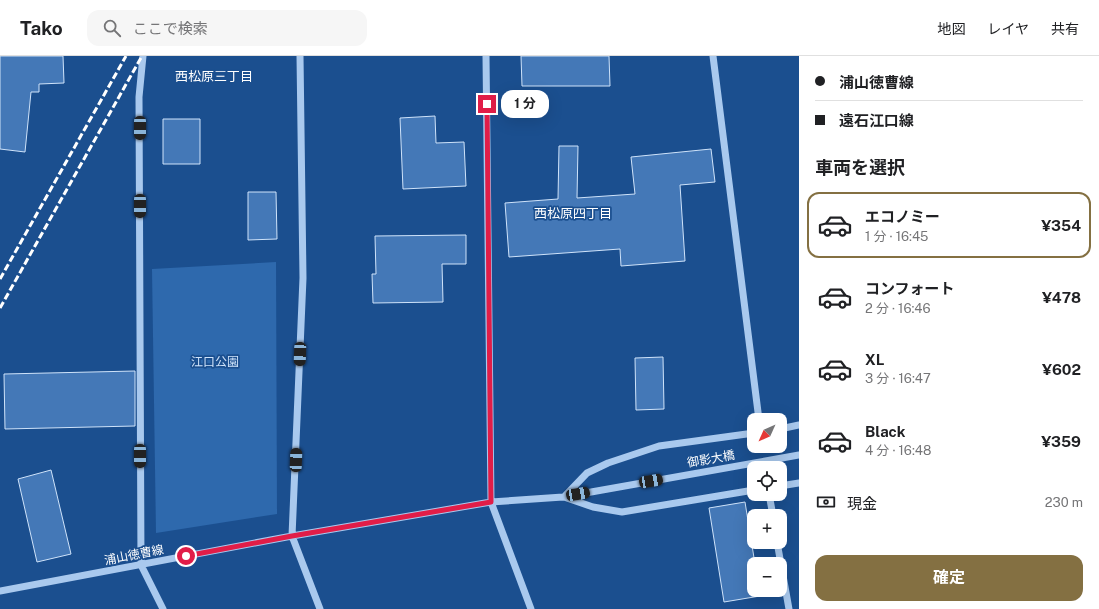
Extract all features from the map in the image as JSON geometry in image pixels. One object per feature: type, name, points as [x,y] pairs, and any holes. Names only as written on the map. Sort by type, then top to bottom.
[{"type":"street","points":[[143,56],[140,97],[141,565],[163,609]]},
{"type":"street","points":[[300,56],[303,278],[292,536],[320,609]]},
{"type":"street","points":[[486,56],[491,502],[531,609]]},
{"type":"street","points":[[713,56],[758,413]]},
{"type":"street","points":[[787,428],[799,425]]},
{"type":"street","points":[[747,434],[659,446],[608,463],[587,473],[563,497],[593,507],[622,512],[747,491]]},
{"type":"street","name":"御影大橋","points":[[651,481],[799,455]]},
{"type":"street","name":"浦山徳曹線","points":[[0,591],[292,536],[491,502],[563,497],[651,481]]},
{"type":"street","points":[[787,485],[799,483]]},
{"type":"street","points":[[778,549],[789,609]]},
{"type":"green space","name":"江口公園","points":[[276,262],[277,514],[156,533],[152,269]]},
{"type":"building","points":[[0,56],[63,56],[64,83],[39,84],[39,92],[31,92],[25,152],[0,149]]},
{"type":"building","points":[[521,56],[609,56],[610,86],[522,86]]},
{"type":"building","points":[[435,116],[436,143],[464,142],[466,186],[403,189],[400,118]]},
{"type":"building","points":[[163,119],[200,119],[200,164],[163,164]]},
{"type":"building","points":[[559,146],[578,146],[577,198],[635,194],[631,157],[711,149],[715,182],[680,185],[685,261],[621,266],[620,249],[509,257],[505,203],[558,199]]},
{"type":"building","points":[[248,192],[276,192],[277,239],[248,240]]},
{"type":"building","points":[[466,235],[466,264],[442,264],[443,302],[373,303],[372,274],[376,274],[375,236]]},
{"type":"building","points":[[663,357],[664,409],[636,410],[635,358]]},
{"type":"building","points":[[135,371],[135,426],[5,429],[4,374]]},
{"type":"building","points":[[51,470],[71,554],[37,562],[18,479]]},
{"type":"building","points":[[745,502],[747,514],[747,549],[753,549],[754,557],[747,557],[747,597],[754,597],[724,602],[709,508]]},
{"type":"railway","points":[[0,279],[126,56]]},
{"type":"railway","points":[[0,308],[142,56]]},
{"type":"district","name":"西松原三丁目","points":[[214,76]]},
{"type":"district","name":"西松原四丁目","points":[[573,213]]},
{"type":"route","points":[[186,556],[292,536],[491,502],[487,104]]}]
